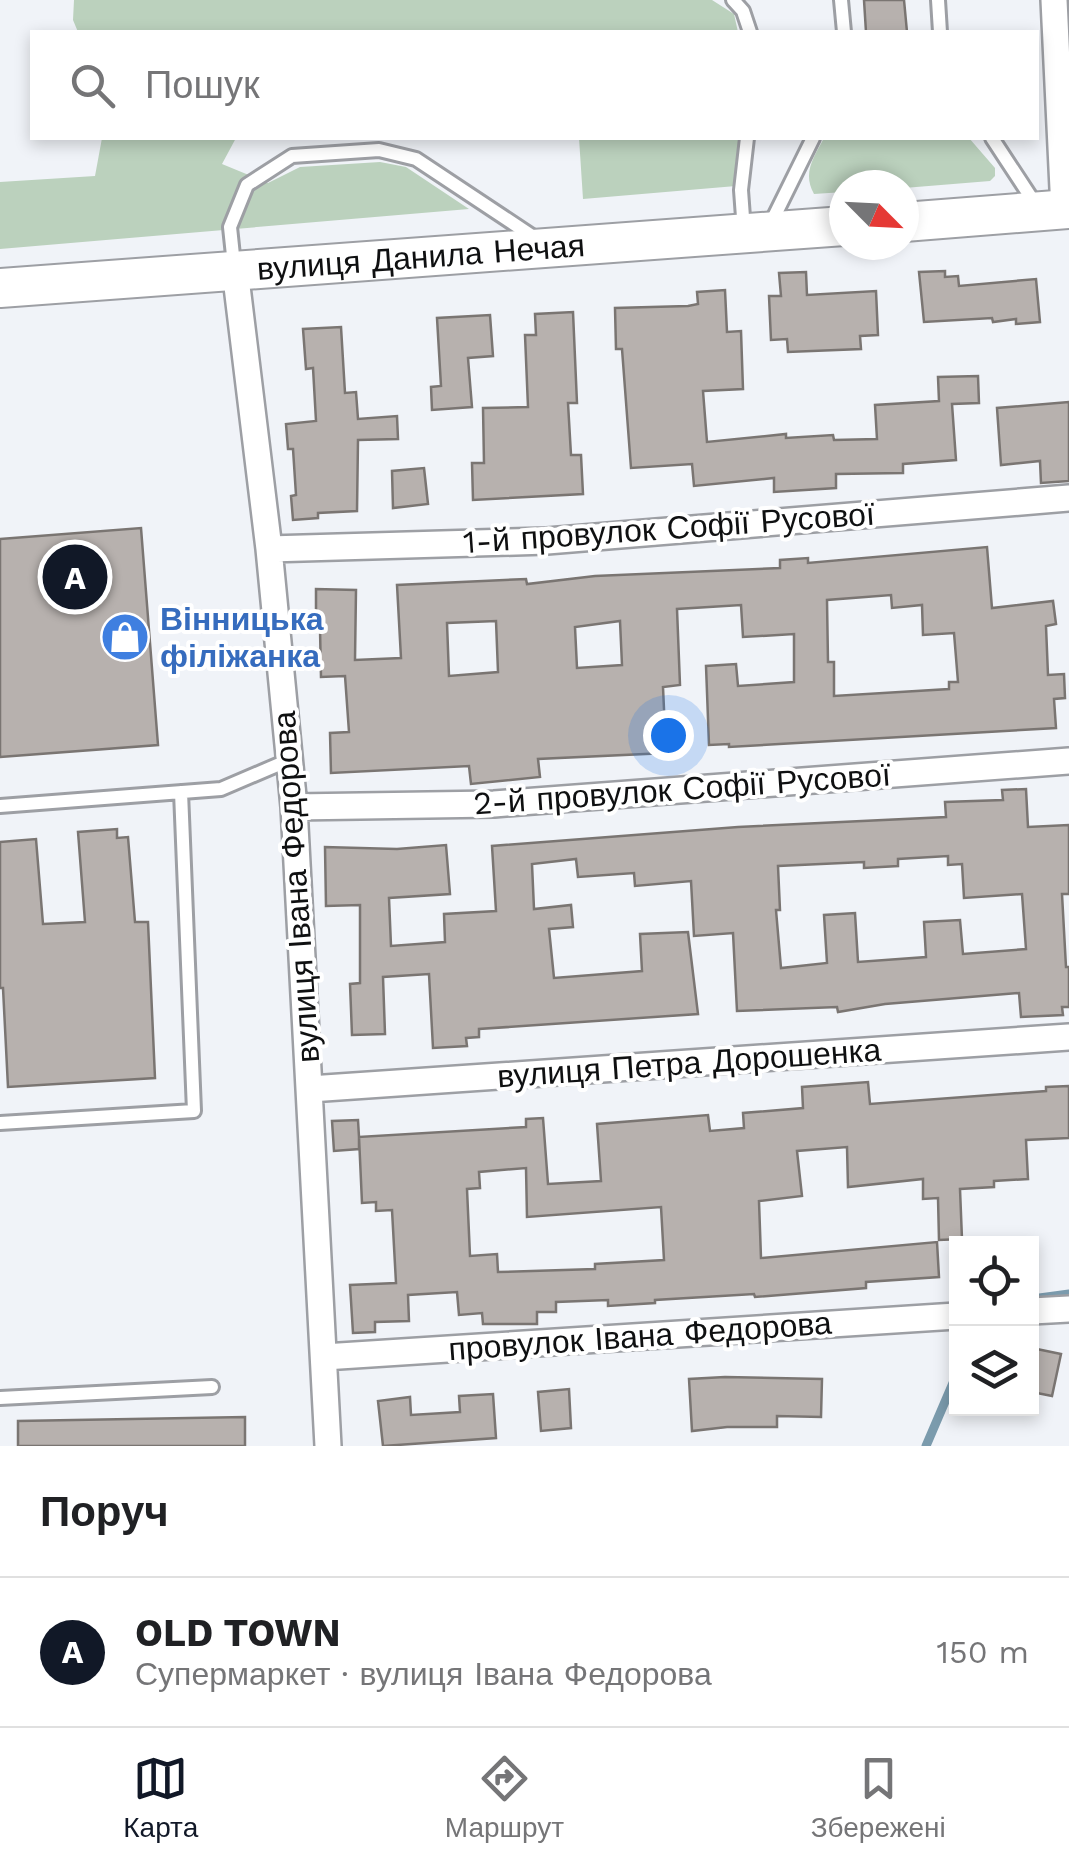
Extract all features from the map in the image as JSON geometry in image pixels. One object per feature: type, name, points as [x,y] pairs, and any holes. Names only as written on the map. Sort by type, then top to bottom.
[{"type":"main road","points":[[919,221],[1058,210]]},
{"type":"main road","name":"вулиця Данила Нечая","points":[[0,288],[829,227]]},
{"type":"street","points":[[1054,0],[1058,210]]},
{"type":"street","name":"вулиця Івана Федорова","points":[[235,270],[269,549],[294,807],[328,1446]]},
{"type":"street","name":"1-й провулок Софії Русової","points":[[269,549],[548,540],[1069,498]]},
{"type":"street","name":"2-й провулок Софії Русової","points":[[294,807],[494,804],[1069,761]]},
{"type":"street","name":"вулиця Петра Дорошенка","points":[[310,1089],[1069,1037]]},
{"type":"street","points":[[1039,1311],[1069,1309]]},
{"type":"street","name":"провулок Івана Федорова","points":[[324,1357],[949,1316]]},
{"type":"lane","points":[[733,0],[743,12],[749,30]]},
{"type":"lane","points":[[841,0],[844,30]]},
{"type":"lane","points":[[938,0],[940,30]]},
{"type":"lane","points":[[748,140],[741,190],[756,232]]},
{"type":"lane","points":[[756,232],[793,184],[812,140]]},
{"type":"lane","points":[[994,140],[1058,210]]},
{"type":"lane","points":[[235,270],[230,228],[248,186],[292,156],[378,150],[416,158],[550,248]]},
{"type":"lane","points":[[0,806],[221,789],[289,760]]},
{"type":"lane","points":[[0,1123],[194,1110],[181,792]]},
{"type":"lane","points":[[0,1398],[212,1386]]},
{"type":"green space","points":[[74,0],[712,0],[734,14],[738,30],[77,30],[73,20]]},
{"type":"green space","points":[[102,140],[235,140],[222,164],[268,183],[300,167],[380,162],[406,167],[469,209],[0,249],[0,182],[95,176]]},
{"type":"green space","points":[[579,140],[740,140],[736,186],[583,199]]},
{"type":"green space","points":[[823,140],[971,140],[995,168],[995,176],[990,181],[919,187],[919,170],[829,170],[829,193],[814,194],[809,172]]},
{"type":"building","points":[[864,0],[904,0],[907,30],[866,30]]},
{"type":"building","points":[[945,271],[945,277],[958,276],[959,286],[1036,279],[1040,322],[1016,324],[1016,319],[993,322],[992,318],[924,322],[919,272]]},
{"type":"building","points":[[806,272],[807,295],[876,291],[878,335],[860,336],[861,349],[788,352],[787,339],[771,340],[769,296],[781,296],[779,273]]},
{"type":"building","points":[[725,290],[727,332],[741,331],[743,389],[703,391],[707,442],[786,434],[786,438],[833,435],[834,440],[877,439],[875,405],[939,401],[938,377],[978,376],[979,403],[952,404],[956,460],[903,464],[903,473],[836,474],[836,488],[774,492],[774,478],[694,486],[692,464],[631,468],[622,349],[616,349],[615,308],[688,306],[698,304],[697,292]]},
{"type":"building","points":[[573,312],[577,403],[568,403],[571,455],[581,455],[583,494],[473,500],[472,463],[484,463],[483,408],[528,407],[525,335],[536,335],[535,314]]},
{"type":"building","points":[[490,315],[493,356],[468,358],[472,407],[432,410],[431,387],[441,386],[437,318]]},
{"type":"building","points":[[341,327],[345,393],[356,392],[358,419],[397,416],[398,439],[358,440],[357,511],[318,513],[318,518],[293,520],[293,449],[288,449],[286,424],[316,421],[313,368],[306,369],[303,329]]},
{"type":"building","points":[[1069,402],[1069,481],[1041,483],[1040,461],[1001,465],[997,408]]},
{"type":"building","points":[[424,468],[428,504],[393,508],[392,471]]},
{"type":"building","points":[[141,528],[158,745],[0,757],[0,539]]},
{"type":"building","points":[[987,547],[992,608],[1053,601],[1056,624],[1046,626],[1048,675],[1064,674],[1065,698],[1054,699],[1056,728],[709,745],[706,666],[736,664],[738,686],[794,682],[794,634],[743,637],[741,605],[677,609],[680,685],[663,687],[666,753],[538,759],[540,777],[471,784],[469,766],[331,773],[330,733],[349,732],[345,676],[321,677],[316,589],[356,590],[355,660],[401,658],[397,585],[526,579],[527,584],[595,576],[780,568],[780,560],[808,558],[808,563]],"holes":[[[891,595],[892,608],[922,605],[923,635],[954,633],[958,682],[949,682],[949,689],[834,696],[834,662],[828,662],[827,600]],[[496,621],[498,672],[449,676],[447,623]],[[620,621],[622,665],[577,668],[575,627]]]},
{"type":"building","points":[[1026,789],[1028,827],[1069,825],[1069,894],[1062,894],[1069,1007],[1062,1007],[1063,1015],[1021,1017],[1019,993],[885,1004],[838,1012],[837,1007],[737,1011],[733,933],[694,936],[691,881],[635,886],[634,873],[578,877],[576,859],[532,864],[534,909],[571,905],[573,927],[549,929],[554,978],[642,971],[640,934],[688,932],[698,1014],[479,1029],[479,1037],[466,1038],[467,1046],[433,1048],[429,974],[383,977],[385,1034],[352,1035],[350,984],[360,983],[360,905],[326,906],[325,847],[397,849],[446,845],[450,894],[389,898],[391,946],[445,942],[444,914],[496,911],[492,846],[738,827],[946,817],[945,802],[1003,800],[1002,790]],"holes":[[[948,856],[948,865],[962,864],[964,898],[1022,894],[1026,949],[963,954],[960,920],[924,922],[926,957],[858,962],[855,913],[824,915],[827,963],[781,968],[776,910],[780,910],[778,866],[864,862],[864,868],[898,866],[898,859]]]},
{"type":"building","points":[[117,829],[117,838],[128,837],[135,922],[148,922],[155,1078],[8,1087],[0,988],[0,842],[36,839],[43,924],[85,922],[78,832]]},
{"type":"building","points":[[868,1082],[870,1104],[1069,1086],[1069,1138],[1026,1140],[1028,1179],[960,1189],[962,1236],[939,1240],[938,1198],[923,1199],[923,1179],[848,1187],[847,1147],[797,1151],[802,1196],[759,1201],[761,1258],[937,1242],[939,1277],[866,1282],[866,1288],[755,1297],[754,1294],[655,1300],[608,1306],[608,1300],[556,1302],[556,1312],[537,1312],[537,1324],[483,1324],[482,1313],[459,1315],[457,1292],[408,1295],[409,1321],[375,1322],[375,1332],[353,1333],[350,1285],[396,1283],[392,1210],[376,1211],[376,1202],[362,1203],[359,1137],[526,1127],[526,1119],[543,1118],[548,1184],[601,1181],[597,1124],[708,1115],[710,1131],[744,1128],[743,1113],[803,1108],[802,1087]],"holes":[[[526,1168],[527,1217],[661,1207],[664,1260],[595,1264],[595,1269],[498,1272],[497,1254],[470,1256],[467,1189],[480,1188],[479,1172]]]},
{"type":"building","points":[[358,1120],[359,1149],[334,1151],[332,1121]]},
{"type":"building","points":[[1039,1349],[1061,1354],[1052,1396],[1039,1393]]},
{"type":"building","points":[[689,1379],[822,1379],[821,1417],[777,1416],[777,1427],[692,1431]]},
{"type":"building","points":[[569,1389],[571,1428],[541,1431],[538,1392]]},
{"type":"building","points":[[493,1394],[496,1438],[383,1446],[378,1401],[410,1397],[411,1415],[460,1412],[459,1396]]},
{"type":"building","points":[[245,1417],[245,1446],[18,1446],[18,1421]]},
{"type":"waterway","points":[[1039,1298],[1069,1294]]},
{"type":"waterway","points":[[926,1446],[949,1392]]},
{"type":"place","name":"OLD TOWN","points":[[75,577]]},
{"type":"place","name":"Вінницька філіжанка","points":[[125,637]]}]
